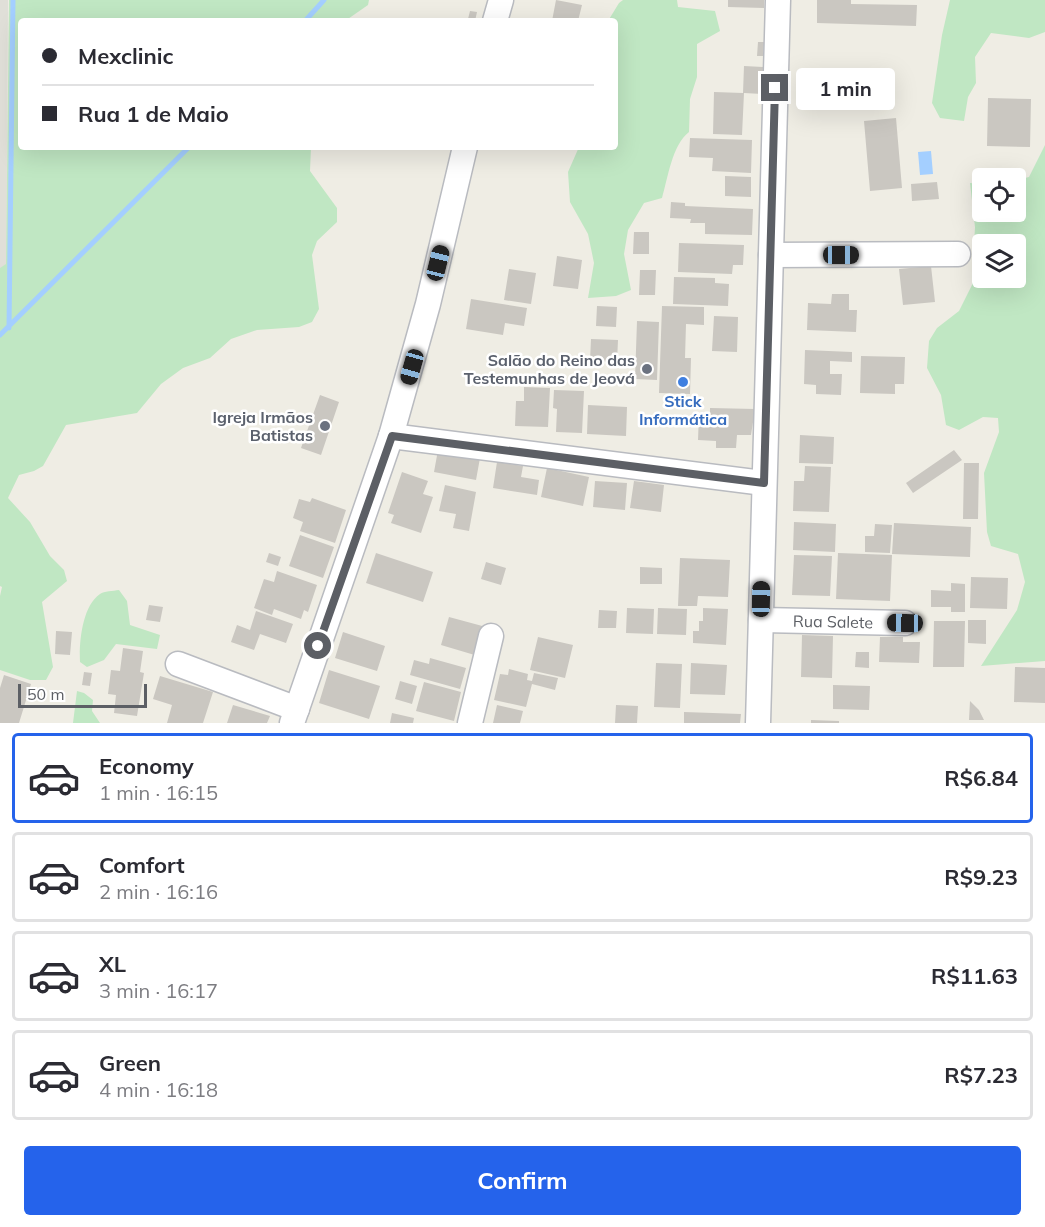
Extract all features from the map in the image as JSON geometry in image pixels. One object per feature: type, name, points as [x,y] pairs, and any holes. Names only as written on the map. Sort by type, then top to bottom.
[{"type":"street","points":[[496,18],[501,0]]},
{"type":"street","points":[[758,723],[778,0]]},
{"type":"street","points":[[178,664],[294,716],[392,436],[428,304],[464,150]]},
{"type":"street","points":[[771,255],[958,254]]},
{"type":"street","points":[[392,436],[764,483]]},
{"type":"street","name":"Rua Salete","points":[[761,620],[905,623]]},
{"type":"street","points":[[470,723],[491,636]]},
{"type":"shaded area","points":[[0,0],[8,0],[6,328],[0,331]]},
{"type":"green space","points":[[9,0],[369,0],[368,5],[349,18],[18,18],[18,150],[311,150],[310,171],[337,208],[337,222],[317,241],[312,255],[319,309],[312,322],[299,327],[257,330],[231,339],[210,358],[183,368],[161,384],[137,413],[66,425],[43,466],[19,475],[8,498],[30,522],[50,556],[64,570],[67,581],[42,602],[53,667],[46,680],[30,680],[0,670],[2,587],[0,586],[0,268],[6,264]]},
{"type":"green space","points":[[623,0],[677,0],[678,7],[715,11],[720,31],[697,44],[697,77],[690,99],[689,132],[678,145],[662,198],[644,203],[628,230],[624,254],[631,290],[616,296],[588,298],[594,263],[588,234],[570,202],[568,172],[578,150],[618,150],[618,18],[610,18]]},
{"type":"green space","points":[[950,0],[1045,0],[1045,32],[1029,38],[991,33],[975,57],[976,83],[968,97],[964,121],[940,118],[932,103],[942,35]]},
{"type":"green space","points":[[1045,145],[1045,661],[981,666],[1017,610],[1025,582],[1018,554],[991,546],[987,532],[984,473],[999,432],[998,418],[983,417],[959,430],[946,425],[941,395],[927,368],[929,341],[937,328],[959,311],[972,285],[972,288],[1026,288],[1026,234],[975,234],[974,222],[1026,222],[1026,178],[1029,177]]},
{"type":"green space","points":[[119,590],[127,601],[130,625],[160,635],[157,649],[116,644],[104,660],[87,667],[80,662],[81,635],[85,616],[100,594]]},
{"type":"green space","points":[[77,691],[93,700],[92,711],[100,723],[73,723]]},
{"type":"water","points":[[931,151],[933,174],[920,175],[918,152]]},
{"type":"building","points":[[556,0],[582,5],[579,18],[553,18]]},
{"type":"building","points":[[728,0],[764,0],[764,8],[728,7]]},
{"type":"building","points":[[817,0],[851,0],[851,4],[917,5],[916,26],[817,23]]},
{"type":"building","points":[[470,11],[477,12],[476,18],[468,18]]},
{"type":"building","points":[[758,42],[764,42],[763,56],[757,56]]},
{"type":"building","points":[[744,66],[763,67],[762,94],[744,93],[742,135],[713,134],[714,92],[743,93]]},
{"type":"building","points":[[988,98],[1031,99],[1030,147],[987,146]]},
{"type":"building","points":[[896,118],[902,188],[870,191],[864,121]]},
{"type":"building","points":[[690,138],[752,140],[751,173],[712,171],[713,158],[689,157]]},
{"type":"building","points":[[725,176],[751,177],[751,197],[725,196]]},
{"type":"building","points":[[937,182],[939,199],[912,201],[911,184]]},
{"type":"building","points":[[671,202],[685,203],[685,206],[753,209],[752,235],[705,234],[705,223],[690,223],[691,219],[670,218]]},
{"type":"building","points":[[634,232],[649,232],[649,254],[633,254]]},
{"type":"building","points":[[679,243],[744,245],[743,265],[733,265],[732,274],[678,272]]},
{"type":"building","points":[[557,256],[582,260],[578,289],[553,286]]},
{"type":"building","points":[[931,266],[935,302],[903,305],[899,269]]},
{"type":"building","points":[[509,269],[536,273],[531,304],[504,300]]},
{"type":"building","points":[[640,270],[656,270],[655,295],[639,295]]},
{"type":"building","points":[[674,277],[715,278],[715,283],[729,284],[728,306],[673,304]]},
{"type":"building","points":[[832,294],[849,294],[849,310],[857,310],[856,332],[807,330],[808,303],[831,304]]},
{"type":"building","points":[[471,299],[527,308],[524,326],[505,323],[503,335],[466,329]]},
{"type":"building","points":[[597,306],[617,307],[616,327],[596,326]]},
{"type":"building","points":[[662,306],[704,307],[704,325],[686,324],[685,358],[691,358],[690,394],[659,393]]},
{"type":"building","points":[[714,316],[738,317],[737,352],[712,351]]},
{"type":"building","points":[[637,321],[659,322],[657,380],[635,379]]},
{"type":"building","points":[[591,339],[618,340],[617,362],[590,361]]},
{"type":"building","points":[[805,350],[852,352],[852,362],[830,361],[830,374],[842,374],[841,395],[816,394],[816,385],[804,384]]},
{"type":"building","points":[[861,356],[905,357],[904,384],[895,384],[895,394],[860,393]]},
{"type":"building","points":[[524,387],[550,388],[548,427],[515,426],[516,401],[524,401]]},
{"type":"building","points":[[554,390],[584,391],[582,433],[556,432],[557,409],[553,408]]},
{"type":"building","points":[[320,395],[339,402],[321,455],[301,448]]},
{"type":"building","points":[[588,405],[627,407],[626,436],[587,434]]},
{"type":"building","points":[[710,408],[755,409],[751,435],[737,435],[736,448],[716,448],[716,441],[698,440],[699,414],[710,415]]},
{"type":"building","points":[[800,435],[834,437],[833,464],[799,463]]},
{"type":"building","points":[[438,450],[480,458],[476,480],[434,472]]},
{"type":"building","points":[[954,450],[962,460],[913,493],[906,483]]},
{"type":"building","points":[[497,462],[523,466],[521,477],[539,480],[537,495],[493,488]]},
{"type":"building","points":[[964,463],[979,463],[978,519],[963,519]]},
{"type":"building","points":[[805,466],[831,467],[829,512],[793,511],[794,481],[804,481]]},
{"type":"building","points":[[547,468],[589,477],[583,506],[541,497]]},
{"type":"building","points":[[402,472],[428,481],[423,494],[433,497],[421,533],[391,523],[394,515],[388,513]]},
{"type":"building","points":[[595,481],[627,483],[625,510],[593,507]]},
{"type":"building","points":[[634,481],[664,485],[661,512],[630,508]]},
{"type":"building","points":[[445,485],[476,492],[469,531],[453,528],[456,514],[439,511]]},
{"type":"building","points":[[312,498],[346,510],[335,543],[300,531],[303,522],[293,518],[299,499],[310,502]]},
{"type":"building","points":[[794,522],[836,524],[835,552],[793,550]]},
{"type":"building","points":[[894,523],[971,527],[970,557],[892,554]]},
{"type":"building","points":[[875,524],[892,525],[890,553],[865,552],[865,536],[874,536]]},
{"type":"building","points":[[300,535],[334,547],[323,578],[289,566]]},
{"type":"building","points":[[269,553],[281,557],[278,566],[266,562]]},
{"type":"building","points":[[376,553],[433,572],[423,602],[366,583]]},
{"type":"building","points":[[838,553],[892,555],[890,601],[836,599]]},
{"type":"building","points":[[794,555],[832,556],[830,596],[792,595]]},
{"type":"building","points":[[680,558],[730,560],[728,597],[698,596],[697,606],[678,606]]},
{"type":"building","points":[[486,562],[506,568],[501,585],[481,579]]},
{"type":"building","points":[[640,567],[662,568],[662,584],[640,584]]},
{"type":"building","points":[[277,571],[317,585],[308,612],[304,610],[301,619],[274,609],[272,615],[254,608],[264,579],[274,582]]},
{"type":"building","points":[[971,577],[1008,578],[1007,609],[970,608]]},
{"type":"building","points":[[951,583],[965,584],[965,612],[951,612],[951,607],[931,607],[931,590],[951,591]]},
{"type":"building","points":[[149,605],[163,607],[160,622],[146,620]]},
{"type":"building","points":[[627,608],[654,609],[653,634],[626,633]]},
{"type":"building","points":[[658,608],[687,609],[686,635],[657,634]]},
{"type":"building","points":[[703,608],[728,609],[726,645],[693,643],[693,631],[699,631],[699,621],[703,621]]},
{"type":"building","points":[[599,610],[617,611],[616,628],[598,628]]},
{"type":"building","points":[[256,611],[293,624],[286,643],[260,634],[254,650],[231,642],[237,625],[250,630]]},
{"type":"building","points":[[449,617],[486,627],[478,656],[441,645]]},
{"type":"building","points":[[968,620],[986,620],[986,644],[968,643]]},
{"type":"building","points":[[934,621],[965,621],[964,667],[933,667]]},
{"type":"building","points":[[56,631],[72,632],[70,655],[55,654]]},
{"type":"building","points":[[343,632],[385,646],[377,671],[335,658]]},
{"type":"building","points":[[802,635],[833,636],[832,678],[801,677]]},
{"type":"building","points":[[538,637],[573,645],[565,678],[530,670]]},
{"type":"building","points":[[880,637],[903,637],[903,642],[920,642],[919,663],[879,662]]},
{"type":"building","points":[[123,648],[143,651],[140,672],[144,673],[137,716],[114,713],[116,695],[108,694],[111,670],[120,671]]},
{"type":"building","points":[[856,652],[869,652],[869,668],[855,667]]},
{"type":"building","points":[[430,658],[466,668],[460,689],[410,675],[414,660],[429,664]]},
{"type":"building","points":[[656,663],[682,664],[680,708],[654,707]]},
{"type":"building","points":[[691,663],[727,665],[725,695],[690,694]]},
{"type":"building","points":[[1015,667],[1045,668],[1045,703],[1014,702]]},
{"type":"building","points":[[509,669],[528,674],[527,680],[532,681],[534,673],[558,678],[555,690],[532,684],[526,707],[494,700],[500,674],[508,675]]},
{"type":"building","points":[[329,670],[380,686],[369,719],[319,703]]},
{"type":"building","points":[[84,672],[92,673],[90,686],[82,685]]},
{"type":"building","points":[[4,675],[31,684],[19,723],[0,723],[0,688]]},
{"type":"building","points":[[160,676],[213,692],[203,723],[167,723],[172,705],[153,699]]},
{"type":"building","points":[[400,681],[417,686],[412,704],[395,699]]},
{"type":"building","points":[[424,682],[461,692],[454,721],[416,711]]},
{"type":"building","points":[[833,685],[870,686],[869,710],[833,709]]},
{"type":"building","points":[[970,701],[979,710],[984,720],[969,720]]},
{"type":"building","points":[[233,705],[270,716],[267,723],[227,723]]},
{"type":"building","points":[[497,705],[523,711],[520,723],[493,723]]},
{"type":"building","points":[[616,705],[638,706],[637,723],[615,723]]},
{"type":"building","points":[[684,712],[741,714],[740,723],[684,723]]},
{"type":"building","points":[[392,713],[414,718],[413,723],[390,723]]},
{"type":"building","points":[[811,720],[839,721],[839,723],[811,723]]},
{"type":"waterway","points":[[9,328],[13,0]]},
{"type":"waterway","points":[[308,18],[324,0]]},
{"type":"waterway","points":[[0,335],[186,150]]},
{"type":"place","name":"Salão do Reino das Testemunhas de Jeová","points":[[647,369]]},
{"type":"place","name":"Stick Informática","points":[[683,382]]},
{"type":"place","name":"Igreja Irmãos Batistas","points":[[325,426]]},
{"type":"route","points":[[318,646],[392,436],[764,483],[775,88]]}]
